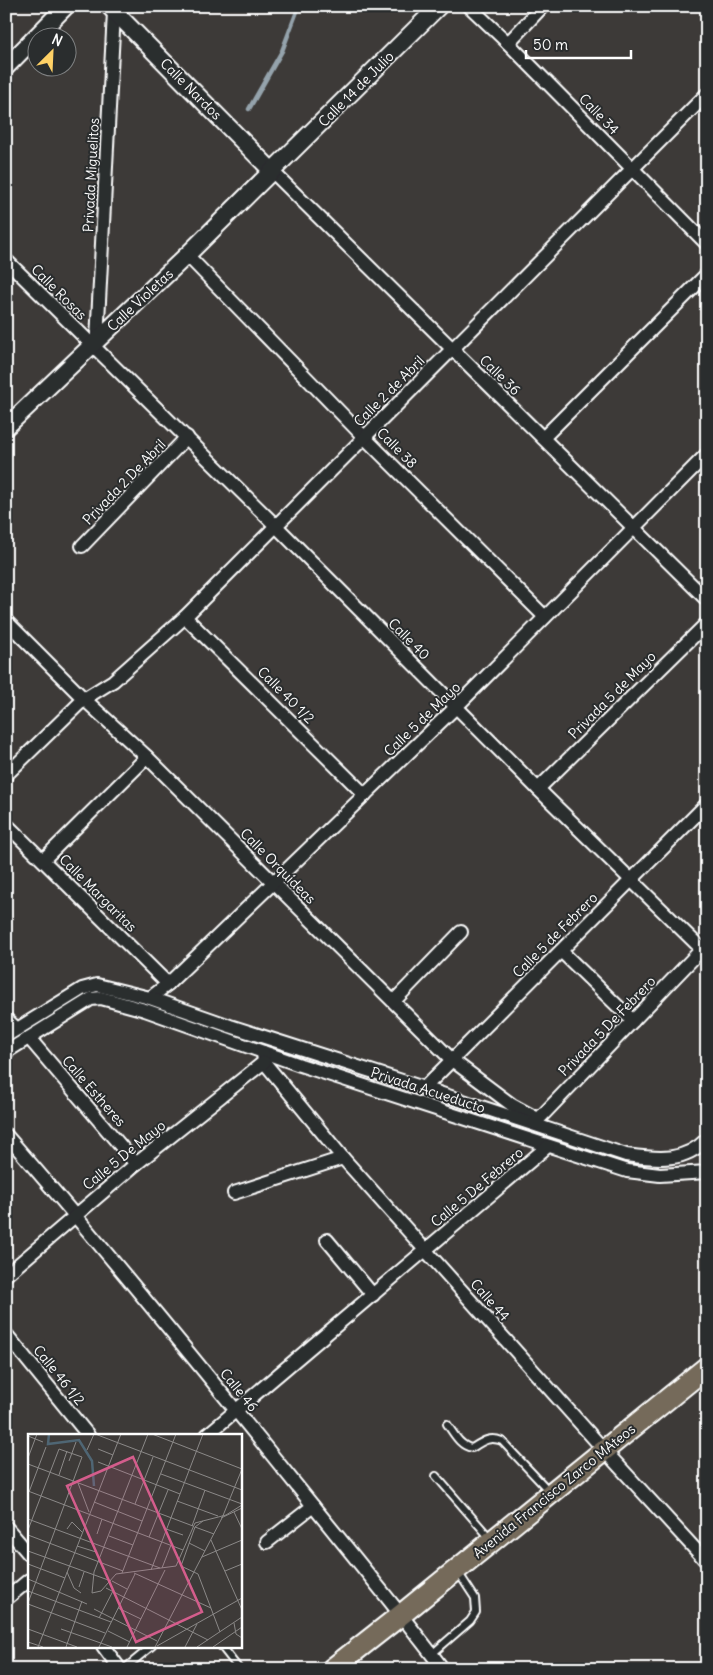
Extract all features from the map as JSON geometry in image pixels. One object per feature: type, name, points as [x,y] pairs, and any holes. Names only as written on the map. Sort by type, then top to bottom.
[{"type":"main road","name":"Avenida Francisco Zarco MAteos","points":[[332,1669],[707,1367]]},
{"type":"street","points":[[6,67],[66,6]]},
{"type":"street","name":"Calle 14 de Julio","points":[[273,172],[439,6]]},
{"type":"street","name":"Calle 34","points":[[468,6],[508,43],[707,244]]},
{"type":"street","points":[[508,43],[544,6]]},
{"type":"street","name":"Calle Nardos","points":[[112,9],[273,172]]},
{"type":"street","name":"Privada Miguelitos","points":[[94,343],[112,9]]},
{"type":"street","name":"Calle 2 de Abril","points":[[84,699],[113,681],[185,617],[707,94]]},
{"type":"street","name":"Calle Violetas","points":[[6,427],[273,172]]},
{"type":"street","name":"Calle 36","points":[[273,172],[707,600]]},
{"type":"street","name":"Calle 38","points":[[187,256],[364,437],[545,617]]},
{"type":"street","name":"Calle Rosas","points":[[6,260],[94,343]]},
{"type":"street","points":[[544,438],[707,274]]},
{"type":"street","name":"Calle 40","points":[[94,343],[186,438],[538,789],[704,951]]},
{"type":"street","name":"Privada 2 De Abril","points":[[82,546],[186,438]]},
{"type":"street","name":"Calle 5 de Mayo","points":[[150,998],[168,984],[456,707],[707,454]]},
{"type":"street","name":"Calle 40 1/2","points":[[185,617],[365,795]]},
{"type":"street","name":"Calle Orquídeas","points":[[6,622],[84,699],[147,756],[394,1000],[452,1060],[536,1122]]},
{"type":"street","name":"Privada 5 de Mayo","points":[[538,789],[707,623]]},
{"type":"street","points":[[6,775],[84,699]]},
{"type":"street","points":[[42,860],[147,756]]},
{"type":"street","name":"Calle 5 de Febrero","points":[[424,1088],[707,804]]},
{"type":"street","name":"Calle Margaritas","points":[[6,824],[168,984]]},
{"type":"street","points":[[394,1000],[461,932]]},
{"type":"street","points":[[561,951],[632,1021]]},
{"type":"street","name":"Privada 5 De Febrero","points":[[536,1122],[632,1021],[704,951]]},
{"type":"street","name":"Privada Acueducto","points":[[6,1036],[89,986],[96,985],[150,998],[230,1026],[536,1122],[626,1155],[669,1158],[685,1154],[697,1148],[707,1138]]},
{"type":"street","name":"Privada Acueducto","points":[[6,1052],[91,999],[101,998],[145,1010],[263,1057],[471,1119],[627,1171],[660,1174],[707,1172]]},
{"type":"street","points":[[6,1019],[18,1029]]},
{"type":"street","name":"Calle Estheres","points":[[29,1038],[136,1164]]},
{"type":"street","name":"Calle 44","points":[[263,1057],[342,1158],[707,1562]]},
{"type":"street","name":"Calle 5 De Mayo","points":[[6,1275],[263,1057]]},
{"type":"street","points":[[471,1119],[476,1104]]},
{"type":"street","name":"Calle 46","points":[[6,1135],[76,1214],[402,1614],[443,1669]]},
{"type":"street","name":"Calle 5 De Febrero","points":[[208,1434],[548,1146]]},
{"type":"street","points":[[234,1193],[342,1158]]},
{"type":"street","points":[[327,1240],[373,1295]]},
{"type":"street","name":"Calle 46 1/2","points":[[6,1334],[87,1434]]},
{"type":"street","points":[[268,1542],[313,1506]]},
{"type":"street","points":[[6,1527],[28,1553]]},
{"type":"street","points":[[6,1600],[28,1581]]},
{"type":"street","points":[[104,1648],[122,1669]]},
{"type":"lane","points":[[447,1424],[466,1447],[472,1448],[486,1439],[495,1438],[502,1442],[551,1494]]},
{"type":"lane","points":[[436,1476],[493,1541]]},
{"type":"lane","points":[[432,1654],[470,1621],[476,1612],[475,1598],[457,1570]]},
{"type":"lane","points":[[122,1669],[149,1648]]},
{"type":"lane","points":[[223,1648],[239,1669]]},
{"type":"waterway","points":[[249,109],[282,51],[299,6]]}]
